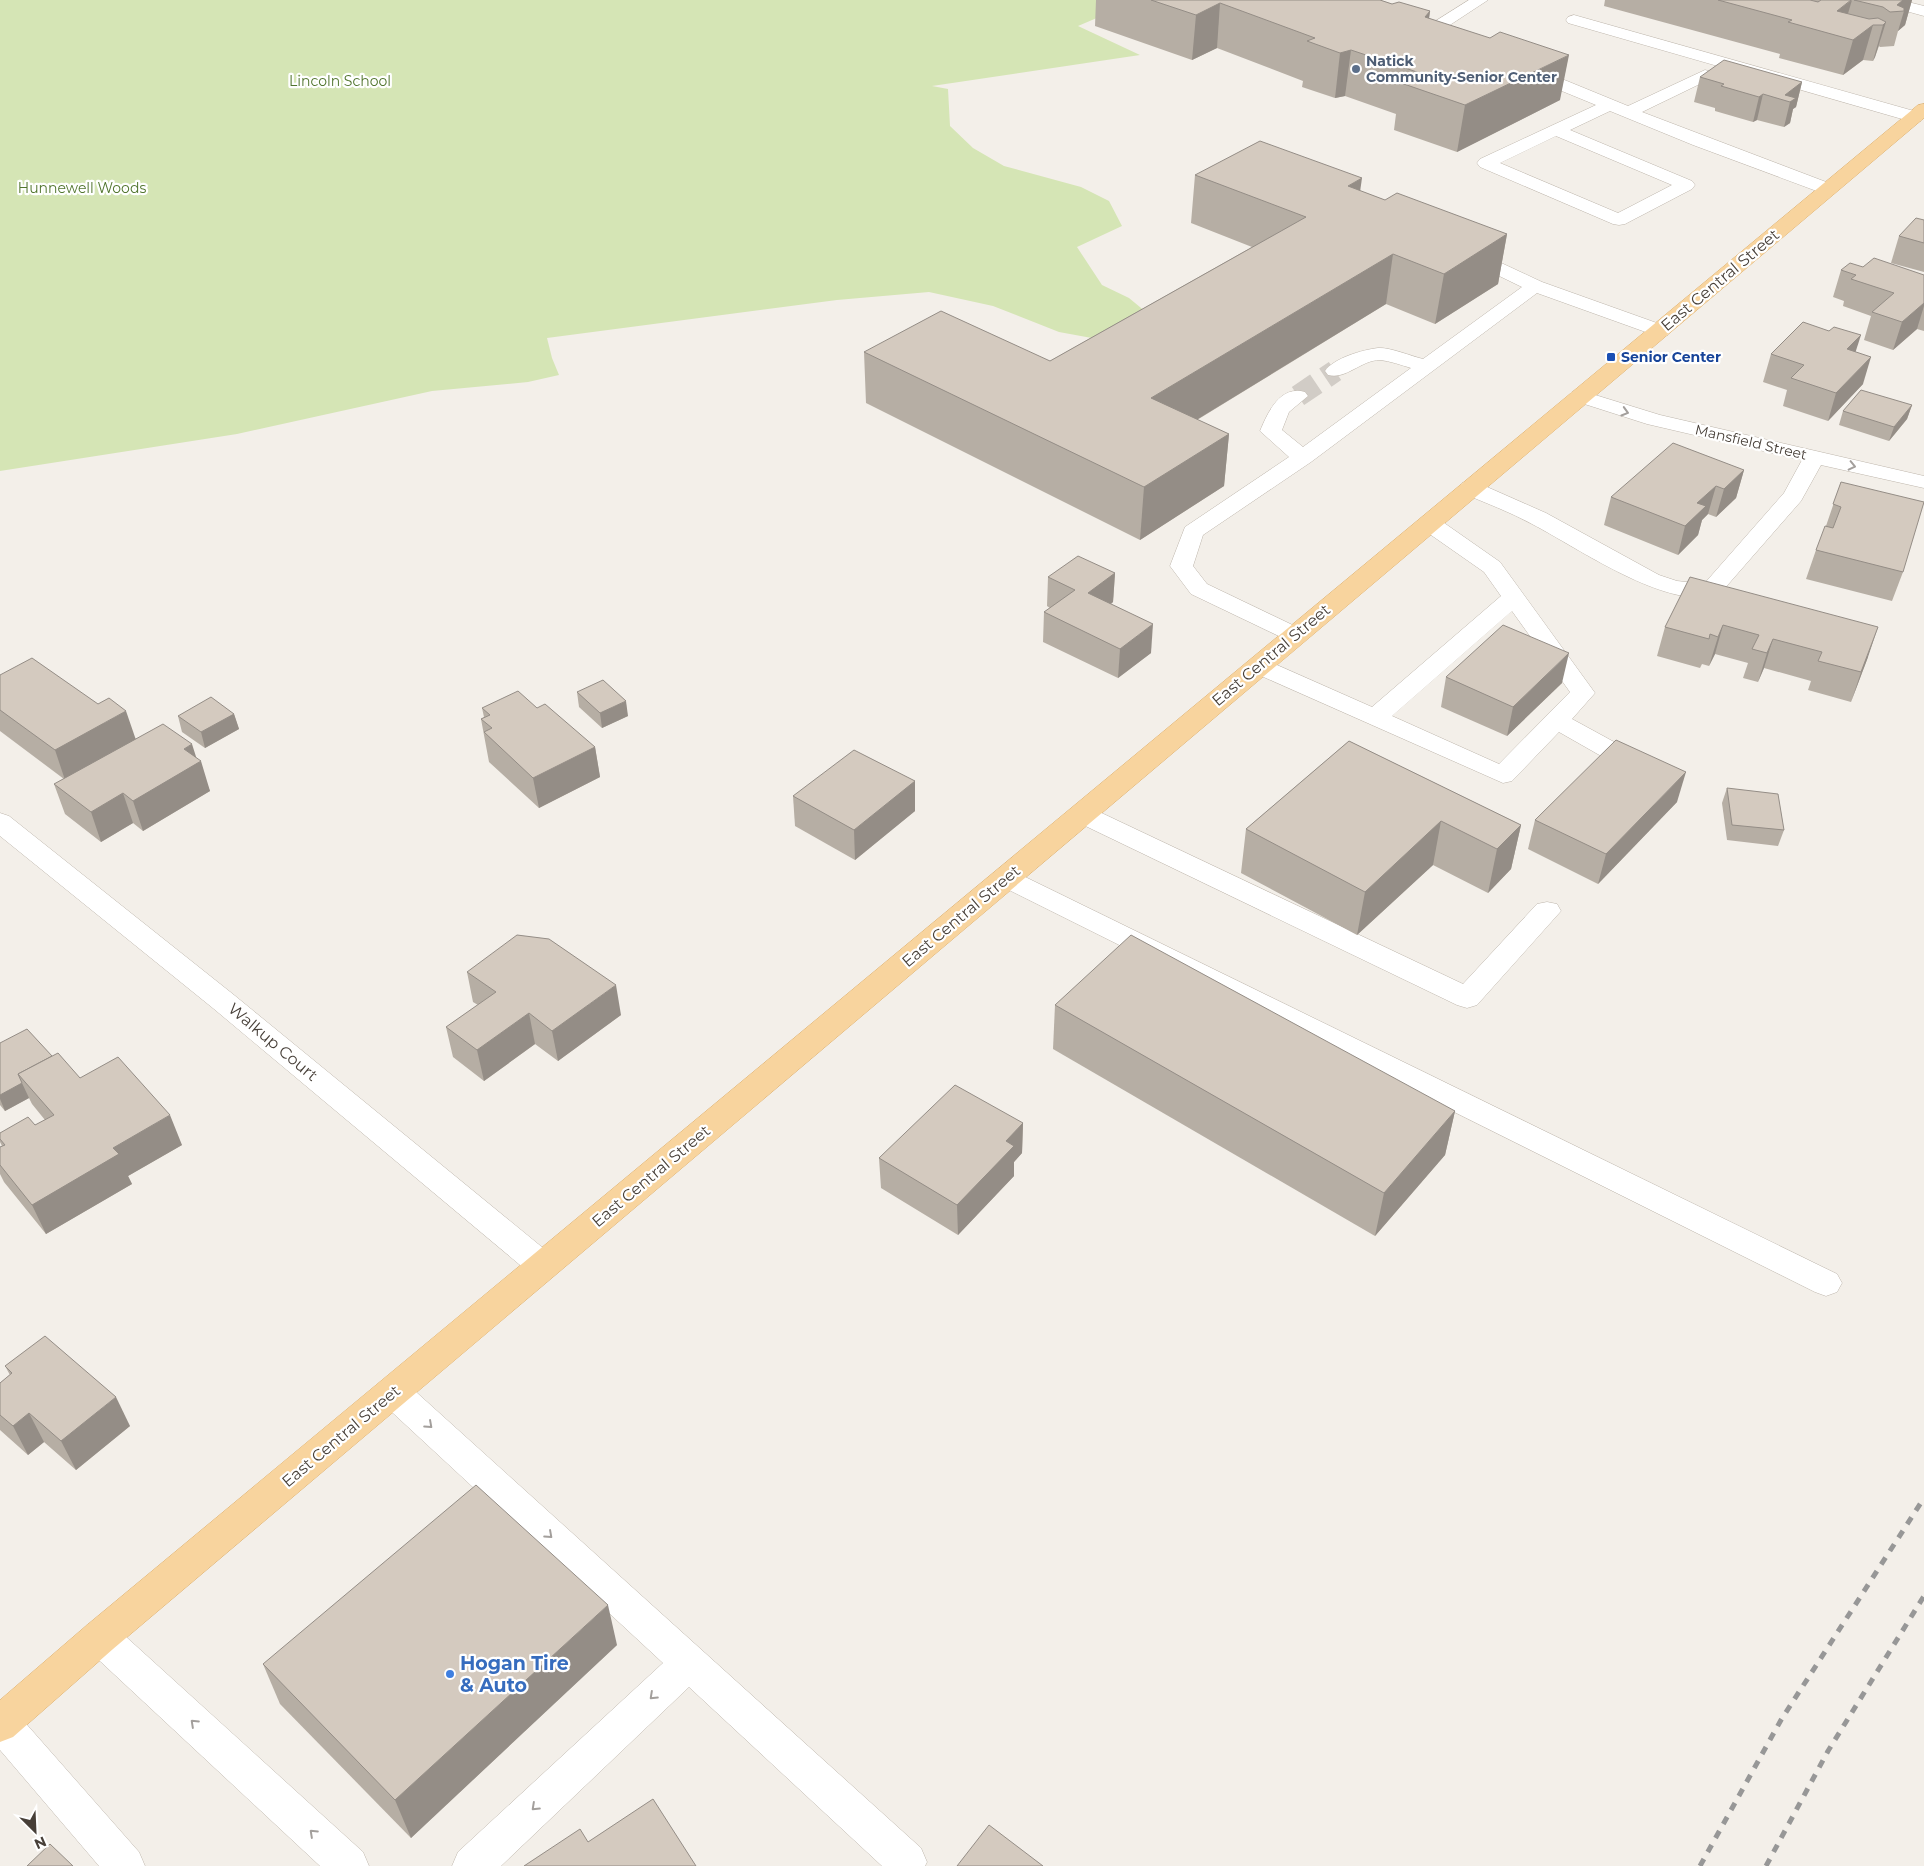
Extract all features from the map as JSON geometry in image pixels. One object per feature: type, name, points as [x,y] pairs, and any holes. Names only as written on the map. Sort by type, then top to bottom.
[{"type":"main road","name":"East Central Street","points":[[1,1724],[100,1637],[1579,396],[1661,331],[1920,113]]},
{"type":"street","points":[[1421,37],[1480,0]]},
{"type":"street","points":[[1882,0],[1924,11]]},
{"type":"street","points":[[1574,20],[1920,113]]},
{"type":"street","points":[[1403,30],[1440,43]]},
{"type":"street","points":[[1514,67],[1561,83],[1734,154],[1828,189]]},
{"type":"street","points":[[1629,112],[1705,75],[1751,88]]},
{"type":"street","points":[[1556,130],[1686,185],[1619,220],[1486,163],[1611,104]]},
{"type":"street","points":[[1879,126],[1897,132]]},
{"type":"street","points":[[1455,248],[1535,286],[1661,331]]},
{"type":"street","points":[[1295,635],[1199,589],[1181,566],[1193,532],[1303,456],[1535,286]]},
{"type":"street","points":[[1335,371],[1349,362],[1379,354],[1428,366]]},
{"type":"street","points":[[1298,396],[1280,409],[1270,431],[1303,456]]},
{"type":"street","name":"Mansfield Street","points":[[1579,396],[1654,420],[1924,482]]},
{"type":"street","points":[[1470,488],[1538,518],[1651,580],[1674,588],[1710,591],[1793,496],[1815,457]]},
{"type":"street","points":[[1258,666],[1503,775],[1583,693],[1492,567],[1429,523]]},
{"type":"street","points":[[1375,718],[1514,597]]},
{"type":"street","points":[[1556,720],[1646,770]]},
{"type":"street","points":[[1082,814],[1468,998],[1547,911]]},
{"type":"street","name":"Walkup Court","points":[[0,822],[217,996],[543,1266]]},
{"type":"street","points":[[1006,878],[1826,1283]]},
{"type":"street","points":[[394,1392],[907,1862]]},
{"type":"street","points":[[100,1637],[349,1866]]},
{"type":"street","points":[[472,1866],[689,1663]]},
{"type":"street","points":[[1,1724],[125,1866]]},
{"type":"green space","points":[[0,0],[1139,0],[1078,26],[1140,55],[932,86],[948,89],[950,126],[973,148],[1004,166],[1081,187],[1109,201],[1122,226],[1077,247],[1102,285],[1129,298],[1152,317],[1119,343],[1059,332],[993,306],[929,292],[837,300],[547,338],[559,375],[528,382],[432,391],[237,434],[0,471]]},
{"type":"building","points":[[1151,0],[1380,0],[1392,4],[1399,2],[1430,11],[1425,17],[1490,38],[1500,32],[1569,55],[1465,105],[1401,83],[1420,73],[1351,50],[1340,53],[1307,41],[1315,38],[1220,3],[1196,15]]},
{"type":"building","points":[[1718,0],[1810,0],[1818,2],[1821,0],[1851,0],[1837,11],[1869,19],[1878,18],[1886,22],[1883,25],[1873,25],[1853,40],[1788,22],[1792,20]]},
{"type":"building","points":[[1854,0],[1903,0],[1897,5],[1904,8],[1904,11],[1890,12],[1883,7]]},
{"type":"building","points":[[1724,60],[1802,82],[1785,95],[1796,98],[1790,102],[1763,94],[1759,97],[1721,86],[1724,84],[1700,77]]},
{"type":"building","points":[[1260,141],[1362,178],[1348,186],[1385,200],[1397,193],[1507,234],[1444,274],[1393,254],[1151,398],[1229,434],[1144,487],[864,352],[941,311],[1050,361],[1306,217],[1195,175]]},
{"type":"building","points":[[1916,218],[1924,220],[1924,243],[1899,236]]},
{"type":"building","points":[[1874,258],[1924,275],[1924,303],[1902,322],[1872,312],[1894,293],[1851,279],[1856,275],[1841,270],[1850,263],[1863,267]]},
{"type":"building","points":[[1803,322],[1829,331],[1834,327],[1861,335],[1847,349],[1871,357],[1836,393],[1791,378],[1804,365],[1771,354]]},
{"type":"building","points":[[1861,390],[1912,405],[1894,427],[1843,411]]},
{"type":"building","points":[[1673,443],[1744,470],[1724,489],[1716,486],[1697,503],[1706,506],[1685,526],[1611,497]]},
{"type":"building","points":[[1841,482],[1924,502],[1903,572],[1816,550],[1825,526],[1833,528],[1841,507],[1833,504]]},
{"type":"building","points":[[1078,556],[1115,573],[1088,593],[1153,624],[1120,649],[1044,612],[1075,590],[1048,577]]},
{"type":"building","points":[[1690,577],[1878,627],[1861,672],[1818,661],[1822,652],[1773,639],[1767,653],[1752,649],[1759,635],[1723,625],[1718,637],[1710,634],[1709,639],[1665,627]]},
{"type":"building","points":[[1503,625],[1569,653],[1513,707],[1446,677]]},
{"type":"building","points":[[32,658],[98,704],[109,698],[126,711],[55,750],[0,710],[0,675]]},
{"type":"building","points":[[603,680],[626,701],[600,713],[577,692]]},
{"type":"building","points":[[518,691],[537,708],[545,704],[595,747],[533,778],[484,732],[492,728],[481,719],[490,715],[482,708]]},
{"type":"building","points":[[211,697],[234,714],[201,732],[178,716]]},
{"type":"building","points":[[163,724],[192,744],[184,749],[201,761],[133,801],[123,793],[91,812],[54,784]]},
{"type":"building","points":[[1616,740],[1686,772],[1606,854],[1535,820]]},
{"type":"building","points":[[1349,741],[1521,825],[1497,849],[1441,821],[1365,892],[1246,829]]},
{"type":"building","points":[[854,750],[915,781],[854,830],[793,796]]},
{"type":"building","points":[[1727,788],[1778,794],[1784,830],[1732,825]]},
{"type":"building","points":[[517,935],[549,939],[616,985],[552,1031],[529,1013],[477,1050],[446,1027],[496,992],[467,972]]},
{"type":"building","points":[[1131,935],[1455,1111],[1384,1193],[1055,1005]]},
{"type":"building","points":[[27,1029],[52,1056],[18,1074],[22,1083],[0,1095],[0,1043]]},
{"type":"building","points":[[58,1053],[80,1078],[118,1057],[170,1115],[113,1148],[119,1154],[32,1205],[0,1165],[0,1147],[5,1145],[0,1139],[0,1133],[28,1117],[35,1125],[54,1115],[18,1074]]},
{"type":"building","points":[[955,1085],[1023,1123],[1006,1141],[1014,1146],[957,1205],[879,1158]]},
{"type":"building","points":[[45,1336],[116,1397],[61,1441],[29,1413],[13,1426],[0,1415],[0,1383],[12,1373],[5,1366]]},
{"type":"building","name":"Hogan Tire & Auto","points":[[476,1485],[608,1605],[395,1800],[263,1664]]},
{"type":"building","points":[[653,1799],[696,1866],[524,1866],[580,1829],[588,1842]]},
{"type":"building","points":[[989,1825],[1043,1866],[957,1866]]},
{"type":"building","points":[[50,1844],[73,1866],[27,1866]]},
{"type":"tunnel","points":[[1298,396],[1335,371]]},
{"type":"railway","points":[[1700,1866],[1781,1720],[1924,1498]]},
{"type":"railway","points":[[1766,1866],[1828,1751],[1924,1596]]},
{"type":"place","name":"Natick Community-Senior Center","points":[[1356,69]]},
{"type":"place","name":"Senior Center","points":[[1611,357]]},
{"type":"place","name":"Hogan Tire & Auto","points":[[450,1674]]},
{"type":"park label","name":"Lincoln School","points":[[340,81]]},
{"type":"park label","name":"Hunnewell Woods","points":[[82,188]]}]
